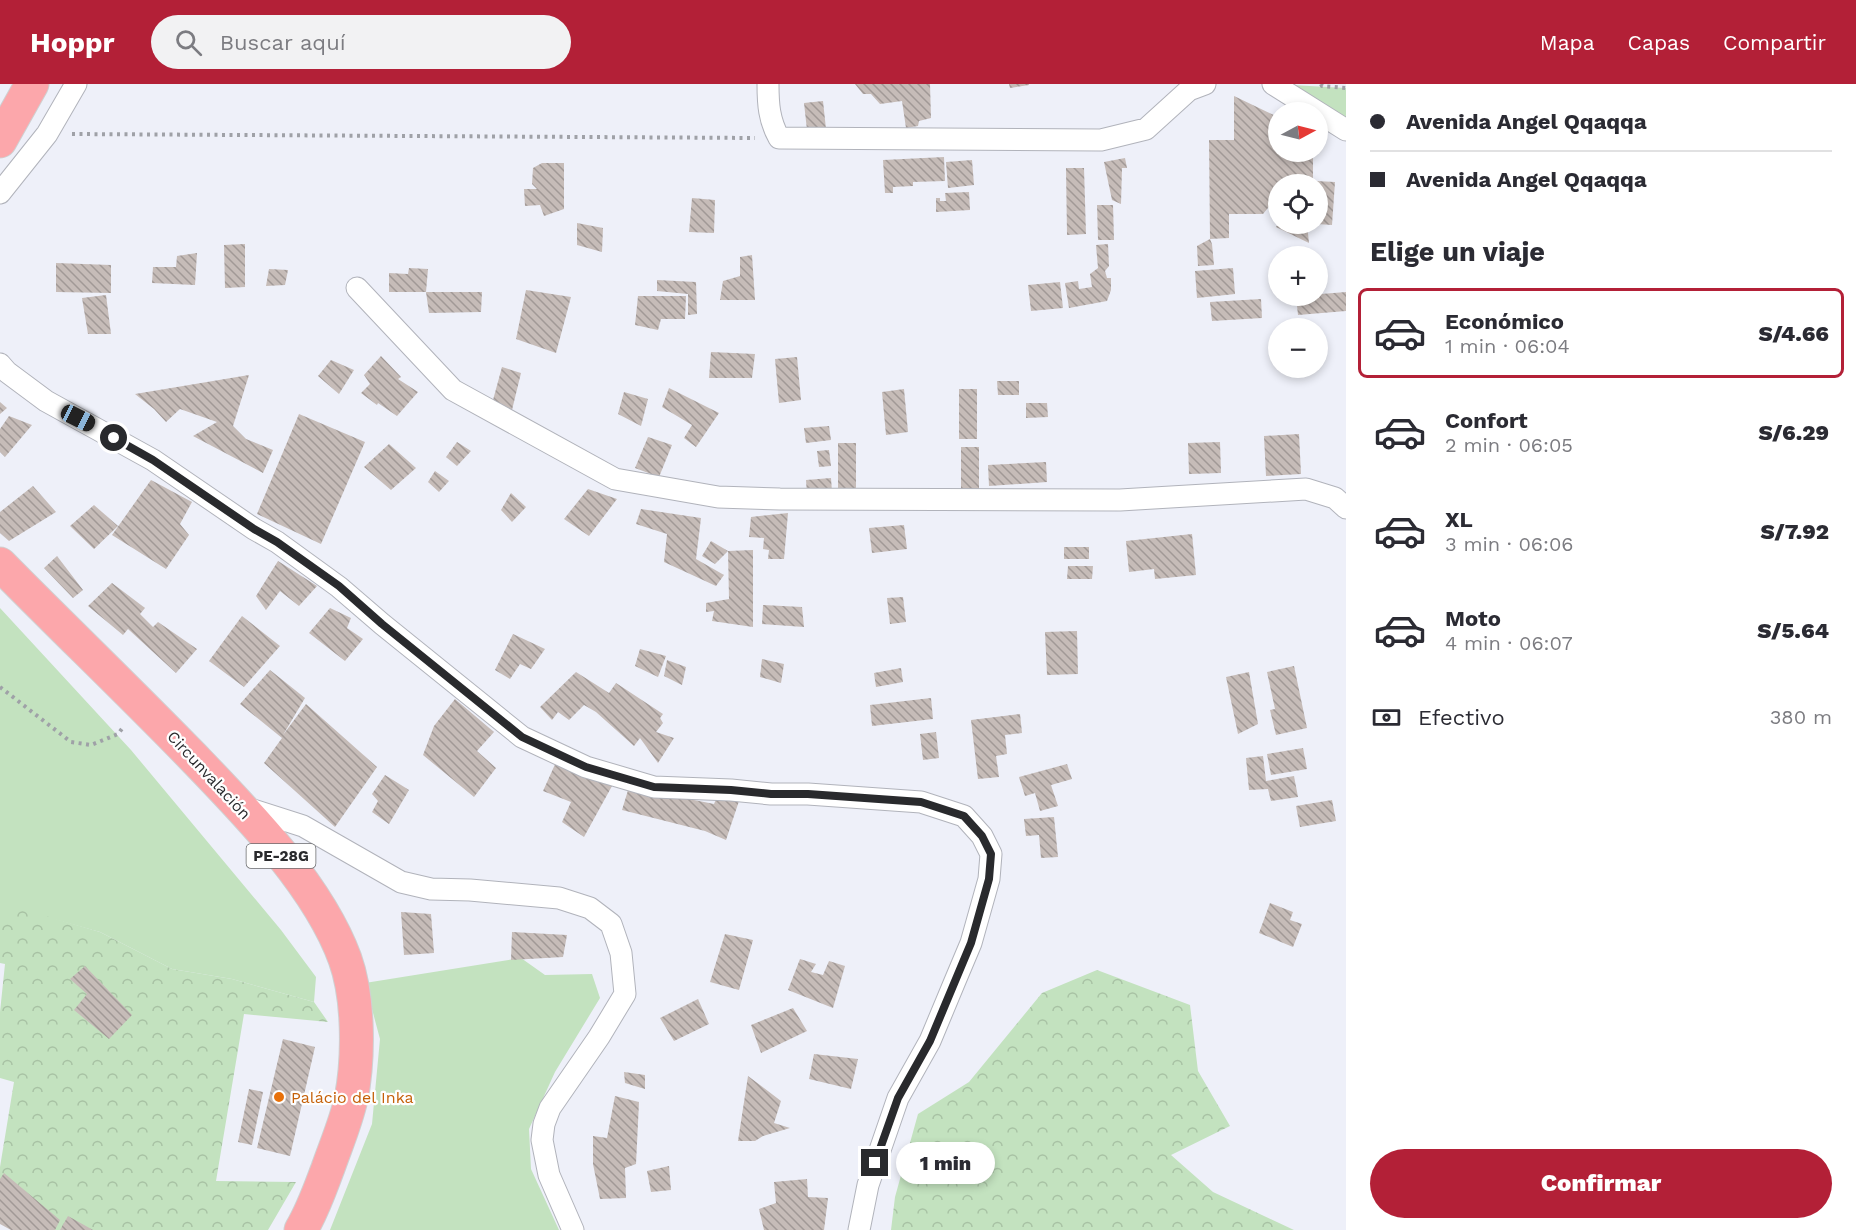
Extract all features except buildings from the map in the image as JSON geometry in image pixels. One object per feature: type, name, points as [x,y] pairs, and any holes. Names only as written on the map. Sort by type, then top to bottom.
[{"type":"highway","points":[[0,141],[32,84]]},
{"type":"highway","name":"Circunvalación","points":[[0,564],[240,806],[310,891],[330,926],[345,960],[353,991],[356,1037],[351,1099],[312,1212],[301,1230]]},
{"type":"street","points":[[0,193],[46,134],[76,84]]},
{"type":"street","points":[[768,84],[768,104],[772,124],[779,138],[1101,140],[1146,129],[1189,90],[1205,84]]},
{"type":"street","points":[[1273,84],[1346,130]]},
{"type":"street","points":[[357,288],[453,390],[615,479],[718,498],[780,499],[1120,500],[1306,489],[1335,498],[1346,508]]},
{"type":"street","points":[[0,364],[46,401],[153,460],[254,529],[277,542],[339,586],[382,624],[522,737],[575,762],[654,787],[921,802],[964,816],[982,836],[991,854],[989,879],[971,943],[959,972],[930,1041],[898,1098],[868,1185],[859,1230]]},
{"type":"street","points":[[240,806],[303,826],[401,882],[431,889],[500,892],[559,898],[590,908],[611,924],[621,953],[625,994],[599,1037],[550,1108],[544,1124],[542,1140],[549,1174],[573,1230]]},
{"type":"path","points":[[1321,84],[1322,86],[1346,88]]},
{"type":"path","points":[[46,134],[779,138]]},
{"type":"path","points":[[0,687],[71,742],[91,744],[118,734],[126,723]]},
{"type":"green space","points":[[1273,84],[1346,88],[1346,130],[1328,119],[1328,102],[1302,102]]},
{"type":"green space","points":[[0,608],[131,750],[281,930],[316,977],[314,1002],[232,979],[172,969],[100,932],[0,904]]},
{"type":"green space","points":[[0,904],[100,932],[172,969],[232,979],[314,1002],[328,1022],[244,1014],[216,1181],[296,1182],[268,1230],[41,1230],[0,1214],[0,1167],[14,1082],[0,1078],[0,1012],[5,964],[0,963]]},
{"type":"green space","points":[[521,958],[545,975],[592,974],[600,998],[555,1072],[529,1129],[531,1169],[559,1230],[330,1230],[372,1124],[380,1039],[365,983]]},
{"type":"green space","points":[[1097,970],[1190,1005],[1198,1071],[1230,1126],[1171,1155],[1213,1192],[1294,1230],[891,1230],[895,1197],[918,1114],[969,1082],[1042,993]]},
{"type":"place","name":"Palácio del Inka","points":[[279,1097]]},
{"type":"route","points":[[114,438],[153,460],[339,586],[382,624],[522,737],[586,767],[654,787],[921,802],[964,816],[982,836],[991,854],[989,879],[971,943],[930,1041],[898,1098],[875,1163]]}]
